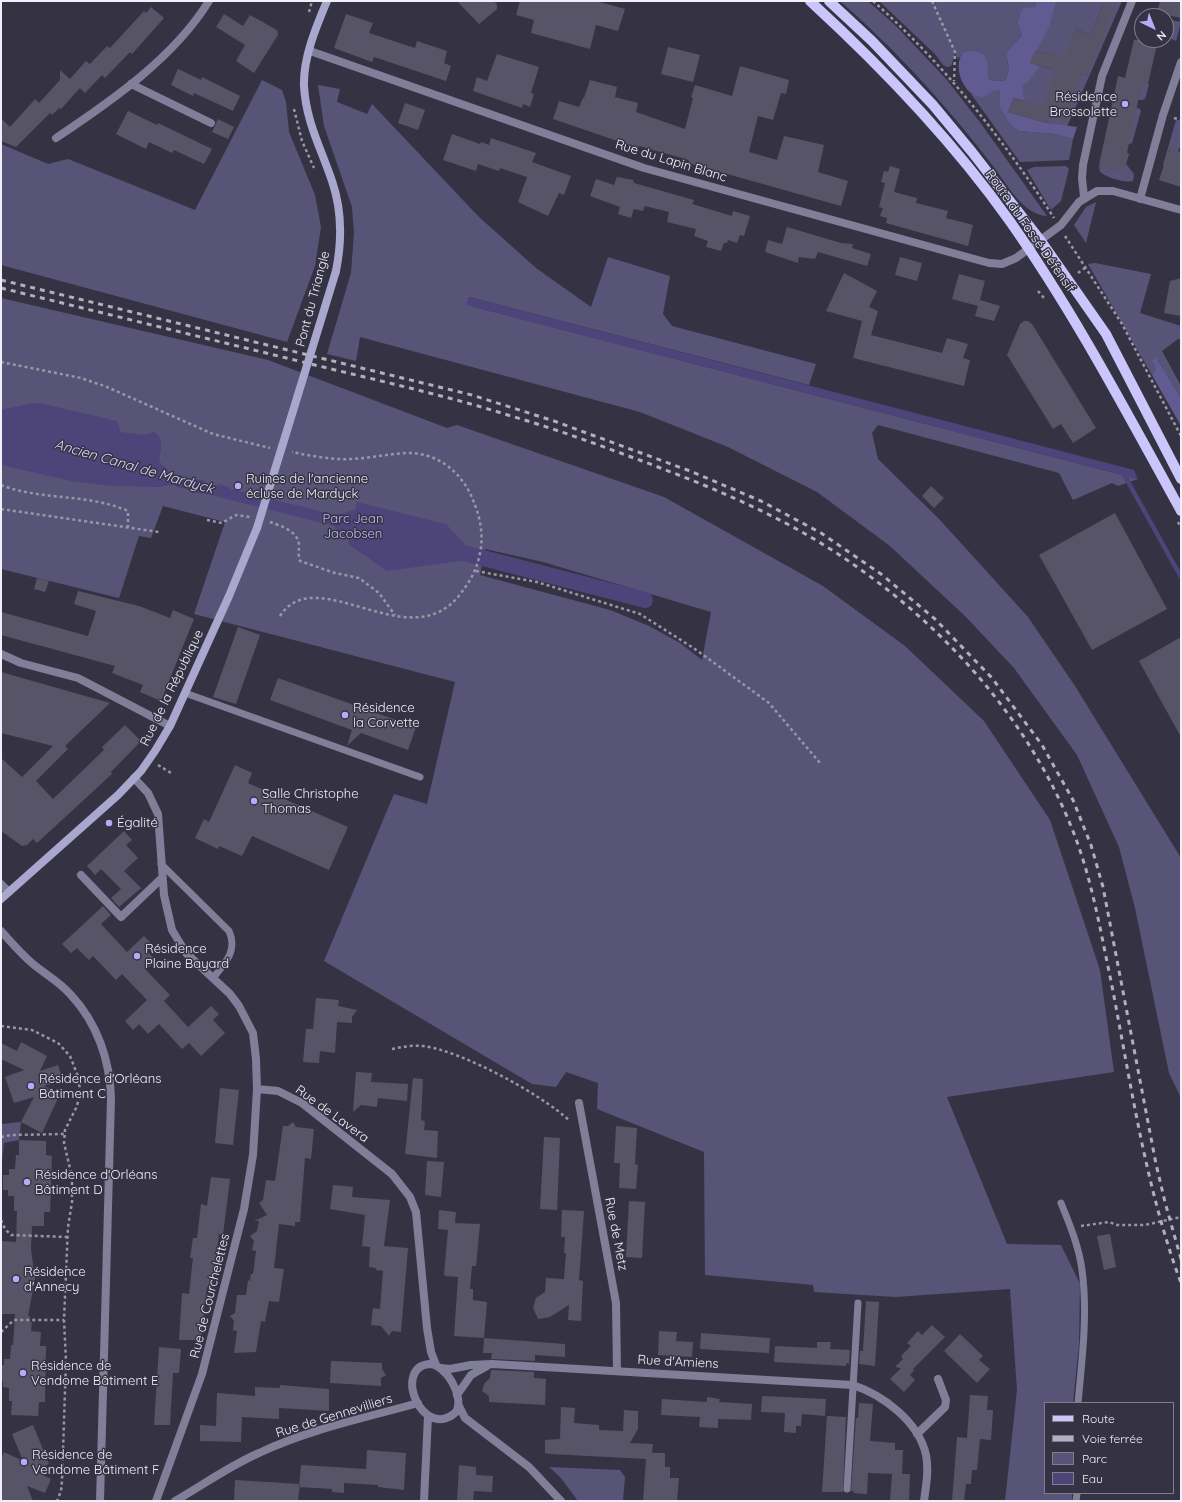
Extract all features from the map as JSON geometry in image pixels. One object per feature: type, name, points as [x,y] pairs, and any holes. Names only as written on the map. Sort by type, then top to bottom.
[{"type":"main road","name":"Route du Fossé Défensif","points":[[810,1],[886,74],[936,128],[987,191],[1056,289],[1090,346],[1181,511]]},
{"type":"main road","name":"Route du Fossé Défensif","points":[[829,1],[872,41],[933,105],[977,157],[1041,241],[1106,334],[1181,479]]},
{"type":"street","points":[[56,138],[95,112],[131,84],[176,42],[209,1]]},
{"type":"street","name":"Pont du Triangle","points":[[257,528],[336,271],[340,246],[339,210],[333,182],[319,150],[308,118],[304,78],[310,51],[327,1]]},
{"type":"street","points":[[1132,1],[1100,83],[1083,165],[1082,178],[1084,197],[1097,191],[1108,190],[1181,210]]},
{"type":"street","name":"Rue du Lapin Blanc","points":[[310,51],[665,174],[989,263],[1002,264],[1010,262],[1041,241],[1059,226],[1084,197]]},
{"type":"street","points":[[1140,199],[1163,115],[1181,62]]},
{"type":"street","points":[[131,84],[211,123]]},
{"type":"street","name":"Rue de la République","points":[[1,899],[61,847],[134,778],[155,751],[170,726],[240,572],[257,528]]},
{"type":"street","points":[[1,654],[21,663],[78,678],[170,726]]},
{"type":"street","points":[[134,778],[148,793],[155,806],[159,820],[162,878],[167,915],[175,937],[186,953],[235,999],[248,1020],[256,1049],[257,1089]]},
{"type":"street","points":[[81,875],[121,917],[162,878]]},
{"type":"street","points":[[1,884],[9,892]]},
{"type":"street","points":[[1,931],[25,957],[65,988],[77,1001],[97,1034],[108,1070],[110,1098],[100,1501]]},
{"type":"street","name":"Rue de Lavera","points":[[257,1089],[278,1091],[302,1103],[389,1171],[405,1188],[416,1212],[428,1338],[432,1357],[438,1366]]},
{"type":"street","name":"Rue de Courchelettes","points":[[156,1501],[200,1381],[237,1239],[251,1168],[257,1089]]},
{"type":"street","name":"Rue de Metz","points":[[579,1103],[616,1303],[617,1371]]},
{"type":"street","name":"Rue d'Amiens","points":[[457,1395],[464,1382],[471,1375],[492,1364]]},
{"type":"street","name":"Rue d'Amiens","points":[[438,1366],[450,1370],[471,1365],[492,1364],[853,1385],[877,1396],[892,1407],[917,1434],[924,1447],[927,1462],[924,1501]]},
{"type":"street","points":[[459,1406],[453,1415],[442,1420],[436,1420],[428,1416],[418,1403],[412,1385],[413,1376],[417,1369],[422,1365],[438,1366],[457,1395],[459,1406],[468,1420],[530,1467],[562,1501]]},
{"type":"street","points":[[917,1434],[945,1407],[946,1400],[938,1379]]},
{"type":"street","name":"Rue de Gennevilliers","points":[[175,1501],[229,1468],[283,1443],[321,1430],[418,1403]]},
{"type":"street","points":[[424,1501],[428,1416]]},
{"type":"lane","points":[[185,693],[420,777]]},
{"type":"lane","points":[[162,864],[229,931],[232,941],[232,951],[213,978]]},
{"type":"lane","points":[[1061,1203],[1071,1227],[1082,1270],[1084,1301],[1083,1348],[1078,1402]]},
{"type":"lane","points":[[847,1489],[858,1303]]},
{"type":"path","points":[[873,1],[914,39],[954,82],[994,134],[1047,208],[1119,319],[1181,436]]},
{"type":"path","points":[[932,1],[955,52],[954,82]]},
{"type":"path","points":[[1,362],[67,375],[107,387],[213,434],[272,448]]},
{"type":"path","points":[[280,616],[285,609],[295,601],[310,598],[342,602],[417,619],[440,613],[456,600],[476,571],[482,548],[482,534],[471,494],[458,474],[439,460],[413,453],[350,460],[326,458],[287,451]]},
{"type":"path","points":[[1,485],[32,494],[109,504],[128,511],[128,527]]},
{"type":"path","points":[[1,509],[159,532]]},
{"type":"path","points":[[207,520],[222,523],[240,514],[255,518]]},
{"type":"path","points":[[262,520],[279,525],[294,534],[298,539],[298,555],[300,561],[335,573],[360,578],[379,594],[395,615]]},
{"type":"path","points":[[476,571],[537,582],[640,614],[696,649],[769,703],[820,763]]},
{"type":"path","points":[[1,1026],[24,1028],[39,1032],[58,1043],[70,1056],[78,1072],[80,1096],[64,1134],[64,1148],[72,1177],[64,1320],[66,1361],[62,1481],[61,1491],[57,1501]]},
{"type":"path","points":[[392,1049],[409,1046],[424,1046],[474,1064],[540,1098],[566,1117],[585,1135]]},
{"type":"path","points":[[1,1137],[11,1135],[64,1134]]},
{"type":"path","points":[[1071,1227],[1108,1222],[1117,1225],[1145,1225],[1181,1217]]},
{"type":"path","points":[[1,1220],[5,1230],[11,1235],[68,1237]]},
{"type":"path","points":[[1,1332],[14,1320],[64,1320]]},
{"type":"green space","points":[[840,1],[868,1],[896,26],[947,80],[982,125],[1047,216],[1030,210],[1016,197],[976,144],[940,101],[861,19]]},
{"type":"green space","points":[[879,1],[1036,1],[1036,6],[1022,10],[1017,23],[1022,35],[1006,53],[1009,70],[1005,81],[989,80],[988,63],[984,54],[974,50],[963,52],[958,59],[955,54],[951,66],[947,67],[943,65],[935,54]]},
{"type":"green space","points":[[1055,1],[1122,1],[1066,129],[1047,123],[1048,118],[1022,108],[1024,101],[1014,98],[1030,63],[1051,69],[1054,55],[1035,51]],"holes":[[[1103,3],[1087,76],[1072,39],[1076,29],[1091,35]]]},
{"type":"green space","points":[[1174,21],[1181,22],[1176,41],[1174,40]]},
{"type":"green space","points":[[262,80],[282,90],[286,102],[289,132],[315,195],[321,227],[315,266],[287,342],[1,265],[1,144],[48,164],[68,159],[195,210]]},
{"type":"green space","points":[[1142,83],[1149,84],[1145,99],[1138,100]]},
{"type":"green space","points":[[318,85],[340,89],[337,102],[367,114],[372,104],[479,217],[536,268],[591,307],[608,257],[670,276],[663,314],[672,326],[816,364],[809,385],[469,297],[467,305],[1138,479],[1118,486],[1112,483],[1073,500],[1059,473],[878,425],[872,433],[878,459],[940,520],[1028,617],[1075,686],[1181,858],[1181,1098],[1169,1073],[1135,908],[1119,847],[1077,755],[1014,668],[965,616],[890,546],[817,492],[728,447],[640,412],[360,337],[356,361],[327,354],[351,273],[354,233],[352,207],[324,126]]},
{"type":"green space","points":[[995,89],[1000,90],[1000,107],[1019,131],[1054,134],[1073,139],[1069,160],[1020,162],[971,94],[983,98]]},
{"type":"green space","points":[[1136,108],[1139,108],[1141,111],[1132,143],[1130,144],[1128,143]]},
{"type":"green space","points":[[1176,120],[1181,121],[1181,148],[1179,148],[1178,152],[1169,149],[1168,153],[1174,168],[1163,165]]},
{"type":"green space","points":[[1126,152],[1129,154],[1126,164],[1134,174],[1133,181],[1116,180],[1100,172],[1099,165],[1122,170]]},
{"type":"green space","points":[[1066,166],[1069,169],[1061,201],[1051,210],[1027,170],[1034,167]]},
{"type":"green space","points":[[1096,202],[1086,243],[1074,225],[1086,207]]},
{"type":"green space","points":[[1095,263],[1151,274],[1140,313],[1181,326],[1181,339],[1178,339],[1162,351],[1181,386],[1181,398],[1156,357],[1156,368],[1152,375],[1088,264]]},
{"type":"green space","name":"Parc Jean Jacobsen","points":[[1,298],[268,360],[447,428],[457,425],[664,497],[823,586],[905,646],[984,721],[1050,820],[1100,970],[1114,1072],[947,1097],[1007,1244],[1061,1245],[1080,1284],[1079,1345],[1073,1402],[1044,1402],[1044,1494],[1072,1494],[1072,1501],[1005,1501],[1017,1390],[1010,1289],[895,1297],[814,1292],[813,1285],[705,1275],[704,1152],[597,1109],[598,1083],[566,1072],[556,1087],[532,1084],[324,961],[394,794],[427,804],[455,682],[194,614],[225,522],[163,506],[151,538],[139,536],[119,598],[1,569]],"holes":[[[485,549],[543,562],[711,612],[702,660],[680,643],[649,626],[610,610],[480,575]]]},
{"type":"green space","points":[[1,1119],[2,1124],[21,1122],[19,1140],[4,1143],[1,1171]]},
{"type":"green space","points":[[549,1467],[620,1470],[625,1477],[623,1501],[578,1501],[561,1478]]},
{"type":"shaded area","points":[[1036,1],[1056,1],[1049,27],[1030,63],[1040,66],[1030,80],[1022,86],[1024,100],[1014,98],[1008,112],[1047,123],[1077,127],[1073,139],[1054,134],[1019,131],[1010,124],[1000,107],[1000,90],[995,90],[983,98],[975,96],[967,89],[961,79],[959,68],[960,57],[963,52],[974,50],[984,54],[988,63],[989,80],[1005,81],[1009,70],[1006,53],[1022,35],[1017,23],[1022,9],[1036,6]]},
{"type":"shaded area","points":[[1156,357],[1181,398],[1181,426],[1152,375],[1156,368],[1152,361]]},
{"type":"water","points":[[469,297],[1134,470],[1138,479],[466,305]]},
{"type":"water","name":"Ancien Canal de Mardyck","points":[[40,403],[117,421],[121,432],[144,435],[154,432],[161,441],[159,461],[173,475],[205,481],[204,483],[217,486],[218,484],[230,487],[230,489],[336,515],[355,510],[357,502],[446,524],[473,553],[477,554],[476,559],[387,571],[348,544],[349,539],[334,526],[171,485],[159,487],[111,486],[71,481],[1,465],[1,410]]},
{"type":"building","points":[[457,1],[494,1],[497,5],[497,9],[479,24]]},
{"type":"building","points":[[520,1],[596,1],[625,9],[618,31],[596,25],[590,49],[531,33],[534,20],[516,15]]},
{"type":"building","points":[[1160,1],[1181,1],[1181,18],[1174,17],[1174,8],[1158,8]]},
{"type":"building","points":[[1103,3],[1115,8],[1087,76],[1082,75],[1066,122],[1049,116],[1047,123],[1008,112],[1014,98],[1044,106],[1055,70],[1030,63],[1035,51],[1064,57],[1076,29],[1091,35]]},
{"type":"building","points":[[151,7],[164,18],[132,54],[130,52],[105,78],[102,75],[85,93],[80,88],[61,109],[59,108],[52,115],[50,113],[16,147],[1,141],[1,118],[10,127],[35,99],[39,103],[60,80],[60,70],[70,79],[86,61],[90,64],[107,46],[110,48],[144,11],[146,13]]},
{"type":"building","points":[[224,14],[243,26],[250,15],[277,30],[278,35],[254,73],[236,61],[245,45],[216,27]]},
{"type":"building","points":[[346,14],[373,23],[369,33],[415,48],[417,41],[447,51],[444,63],[451,66],[446,81],[374,57],[372,62],[334,48]]},
{"type":"building","name":"Résidence Brossolette","points":[[1134,40],[1134,48],[1156,48],[1148,84],[1142,83],[1123,171],[1099,165],[1118,76],[1125,78]]},
{"type":"building","points":[[668,47],[700,55],[693,82],[661,74]]},
{"type":"building","points":[[497,54],[539,67],[531,93],[534,94],[530,107],[523,104],[522,108],[473,91],[477,77],[487,81]]},
{"type":"building","points":[[740,66],[789,80],[786,94],[781,93],[773,120],[758,116],[749,152],[777,160],[784,136],[824,145],[818,172],[848,181],[841,206],[688,163],[689,160],[639,146],[638,148],[553,119],[559,101],[579,107],[584,98],[590,80],[617,87],[615,97],[638,103],[636,112],[685,129],[693,98],[691,97],[695,85],[732,96]]},
{"type":"building","points":[[178,69],[201,80],[202,77],[240,96],[233,111],[194,93],[193,96],[171,85]]},
{"type":"building","points":[[405,103],[425,110],[418,130],[398,123]]},
{"type":"building","points":[[128,111],[157,125],[158,123],[212,149],[204,164],[174,150],[172,153],[149,142],[146,149],[116,134]]},
{"type":"building","points":[[218,119],[234,127],[228,139],[212,132]]},
{"type":"building","points":[[452,134],[480,144],[481,142],[489,145],[491,138],[536,153],[532,162],[571,176],[564,195],[559,193],[548,216],[518,202],[527,177],[500,168],[499,171],[478,164],[476,171],[443,160]]},
{"type":"building","points":[[1169,149],[1181,152],[1181,187],[1159,180]]},
{"type":"building","points":[[890,166],[900,169],[894,192],[917,198],[916,203],[948,211],[946,218],[973,225],[968,246],[886,223],[887,218],[880,216],[883,208],[879,207],[885,183],[881,182],[884,171],[888,172]]},
{"type":"building","points":[[617,177],[633,180],[634,183],[694,200],[692,204],[732,216],[733,211],[750,216],[744,236],[740,235],[737,243],[728,240],[727,243],[724,243],[721,251],[706,247],[708,241],[694,236],[696,229],[667,222],[669,212],[645,206],[643,211],[634,209],[631,218],[618,214],[620,207],[590,196],[596,179],[614,185]]},
{"type":"building","points":[[787,227],[841,243],[853,244],[852,248],[871,254],[867,266],[818,252],[815,259],[799,257],[798,263],[765,252],[768,240],[782,244]]},
{"type":"building","points":[[900,257],[922,263],[917,281],[895,275]]},
{"type":"building","points":[[844,273],[877,291],[869,307],[878,311],[871,335],[942,353],[947,338],[968,344],[963,358],[970,360],[964,386],[853,358],[862,321],[826,311]]},
{"type":"building","points":[[959,274],[985,281],[979,303],[980,300],[1000,306],[994,321],[975,316],[978,306],[952,299]]},
{"type":"building","points":[[1181,278],[1181,316],[1164,313],[1170,281]]},
{"type":"building","points":[[1024,321],[1028,321],[1032,324],[1096,428],[1073,443],[1061,424],[1053,429],[1007,355],[1020,324]]},
{"type":"building","points":[[931,486],[944,498],[934,508],[922,496]]},
{"type":"building","points":[[1115,513],[1167,609],[1092,650],[1039,555]]},
{"type":"building","points":[[37,578],[49,581],[45,592],[34,589]]},
{"type":"building","points":[[78,591],[139,606],[170,618],[173,610],[194,619],[161,701],[140,692],[143,685],[112,673],[115,666],[1,635],[1,612],[88,636],[96,611],[74,604]]},
{"type":"building","points":[[238,627],[260,635],[236,704],[213,697]]},
{"type":"building","points":[[1181,637],[1181,737],[1139,661]]},
{"type":"building","points":[[1,672],[110,703],[65,746],[68,749],[36,781],[53,799],[104,750],[102,747],[125,725],[141,741],[111,772],[112,774],[37,843],[33,839],[27,845],[22,846],[1,831],[1,758],[22,777],[53,746],[1,733]]},
{"type":"building","name":"Résidence la Corvette","points":[[278,678],[416,727],[408,750],[361,733],[347,746],[352,730],[270,700]]},
{"type":"building","name":"Salle Christophe Thomas","points":[[235,765],[252,773],[248,783],[348,827],[329,870],[252,836],[242,856],[219,846],[218,849],[195,838],[204,819],[209,822]]},
{"type":"building","points":[[124,831],[132,840],[126,845],[138,858],[124,871],[141,888],[119,907],[111,898],[121,889],[101,869],[95,875],[87,866]]},
{"type":"building","points":[[103,906],[111,915],[101,924],[127,952],[144,936],[153,945],[147,951],[156,961],[146,970],[170,995],[164,1001],[188,1027],[211,1006],[219,1014],[213,1020],[225,1033],[201,1056],[189,1043],[182,1049],[159,1024],[148,1034],[139,1024],[133,1030],[125,1021],[147,1000],[122,974],[116,980],[93,956],[89,960],[77,948],[71,953],[62,944]]},
{"type":"building","points":[[316,998],[339,1000],[338,1006],[357,1010],[352,1017],[352,1023],[337,1022],[335,1053],[320,1051],[319,1063],[303,1062],[306,1029],[313,1029]]},
{"type":"building","name":"Résidence d'Orléans Bâtiment C","points":[[21,1042],[47,1056],[40,1071],[58,1065],[63,1080],[44,1086],[60,1094],[42,1133],[21,1122],[34,1097],[14,1103],[5,1077],[24,1070],[1,1059],[1,1043],[17,1051]]},
{"type":"building","points":[[356,1072],[372,1073],[371,1082],[408,1084],[407,1101],[378,1098],[377,1107],[361,1105],[353,1112]]},
{"type":"building","points":[[413,1078],[423,1079],[421,1120],[425,1121],[424,1130],[438,1131],[437,1158],[405,1154]]},
{"type":"building","points":[[220,1088],[239,1090],[233,1145],[215,1143]]},
{"type":"building","points":[[293,1122],[296,1127],[314,1129],[311,1159],[305,1158],[300,1222],[295,1222],[295,1226],[279,1224],[274,1268],[284,1269],[279,1302],[269,1301],[265,1322],[261,1321],[256,1352],[234,1353],[237,1331],[233,1330],[234,1321],[230,1316],[235,1313],[237,1295],[246,1295],[248,1280],[250,1281],[251,1274],[253,1274],[256,1251],[252,1250],[254,1241],[250,1236],[257,1231],[259,1221],[254,1221],[267,1215],[259,1203],[263,1200],[266,1180],[275,1181],[283,1126],[288,1126]]},
{"type":"building","points":[[616,1126],[637,1128],[635,1164],[638,1165],[636,1189],[619,1188],[620,1163],[614,1163]]},
{"type":"building","points":[[544,1137],[560,1138],[557,1210],[540,1209]]},
{"type":"building","points":[[19,1140],[46,1141],[46,1155],[52,1156],[50,1212],[44,1212],[44,1226],[32,1226],[31,1249],[35,1279],[28,1316],[30,1316],[30,1322],[32,1322],[31,1331],[41,1332],[40,1346],[46,1346],[45,1402],[39,1402],[38,1416],[11,1415],[12,1401],[9,1401],[9,1388],[3,1387],[3,1381],[1,1381],[1,1365],[4,1365],[4,1359],[10,1359],[11,1345],[13,1345],[15,1314],[1,1314],[1,1241],[16,1242],[17,1211],[14,1211],[14,1196],[8,1196],[8,1190],[3,1190],[3,1175],[9,1175],[9,1169],[15,1169],[16,1155],[19,1155]]},
{"type":"building","points":[[427,1161],[444,1162],[441,1197],[425,1195]]},
{"type":"building","points":[[211,1177],[230,1179],[223,1235],[219,1234],[213,1288],[207,1287],[201,1340],[179,1340],[182,1293],[189,1294],[193,1258],[190,1258],[193,1238],[197,1238],[201,1204],[207,1206]]},
{"type":"building","points":[[333,1185],[353,1187],[352,1197],[390,1200],[384,1246],[408,1248],[401,1332],[392,1331],[389,1336],[381,1326],[371,1325],[373,1308],[380,1309],[383,1271],[369,1267],[370,1247],[362,1246],[365,1215],[330,1209]]},
{"type":"building","points":[[629,1201],[645,1202],[642,1258],[626,1257]]},
{"type":"building","points":[[439,1210],[456,1212],[455,1223],[480,1224],[476,1266],[472,1266],[470,1289],[473,1289],[473,1300],[487,1302],[484,1338],[454,1336],[458,1277],[445,1276],[444,1274],[448,1230],[438,1229]]},
{"type":"building","points":[[562,1210],[584,1211],[579,1280],[583,1281],[581,1321],[568,1320],[569,1305],[550,1317],[538,1319],[533,1308],[536,1298],[545,1292],[546,1278],[564,1279],[566,1253],[564,1253],[565,1237],[561,1237]]},
{"type":"building","points":[[1110,1234],[1116,1267],[1104,1270],[1097,1236]]},
{"type":"building","points":[[866,1301],[879,1302],[875,1366],[859,1364],[860,1351],[863,1351]]},
{"type":"building","points":[[932,1325],[945,1337],[913,1369],[914,1370],[910,1375],[915,1380],[904,1392],[890,1379],[901,1368],[895,1367],[903,1359],[901,1356],[911,1346],[907,1343],[918,1331],[922,1335]]},
{"type":"building","points":[[659,1331],[677,1332],[676,1341],[693,1342],[692,1357],[658,1355]]},
{"type":"building","points":[[701,1333],[770,1338],[769,1353],[700,1349]]},
{"type":"building","points":[[960,1334],[983,1356],[979,1360],[990,1369],[977,1383],[944,1351]]},
{"type":"building","points":[[484,1338],[565,1344],[565,1357],[535,1355],[535,1361],[491,1359],[492,1353],[483,1353]]},
{"type":"building","points":[[817,1342],[831,1342],[830,1349],[850,1350],[849,1364],[846,1363],[846,1366],[774,1362],[775,1346],[817,1348]]},
{"type":"building","points":[[159,1347],[181,1349],[179,1373],[173,1373],[170,1425],[154,1425]]},
{"type":"building","points":[[331,1361],[382,1363],[382,1369],[386,1375],[381,1378],[381,1386],[330,1383]]},
{"type":"building","points":[[491,1370],[534,1372],[534,1378],[546,1379],[545,1405],[489,1402],[489,1396],[482,1391],[484,1384],[490,1378]]},
{"type":"building","points":[[280,1385],[329,1389],[329,1411],[279,1408],[279,1419],[242,1417],[241,1442],[200,1441],[200,1425],[216,1426],[217,1393],[255,1396],[255,1387],[280,1388]]},
{"type":"building","points":[[970,1395],[988,1396],[987,1410],[993,1410],[991,1440],[980,1439],[977,1470],[972,1470],[971,1484],[966,1484],[964,1501],[952,1501],[957,1437],[967,1438]]},
{"type":"building","points":[[762,1396],[826,1399],[825,1416],[802,1414],[801,1426],[796,1426],[796,1433],[784,1432],[785,1413],[761,1412]]},
{"type":"building","points":[[707,1397],[720,1399],[719,1402],[752,1404],[751,1420],[718,1419],[718,1428],[699,1427],[700,1417],[661,1415],[662,1399],[707,1402]]},
{"type":"building","points":[[859,1403],[873,1404],[870,1441],[895,1443],[895,1450],[903,1450],[902,1474],[910,1474],[909,1501],[890,1501],[892,1474],[868,1473],[867,1494],[853,1493],[854,1491],[851,1491],[856,1418],[858,1418]]},
{"type":"building","points":[[561,1407],[575,1408],[574,1423],[599,1425],[599,1430],[623,1431],[624,1410],[638,1411],[638,1429],[630,1443],[653,1444],[652,1453],[665,1453],[665,1467],[670,1467],[670,1478],[679,1478],[677,1501],[643,1501],[646,1459],[545,1453],[545,1440],[560,1439]]},
{"type":"building","points":[[827,1416],[846,1417],[843,1492],[822,1492]]},
{"type":"building","name":"Résidence de Vendome Bâtiment F","points":[[33,1425],[49,1464],[34,1471],[51,1479],[45,1493],[27,1486],[33,1501],[1,1501],[1,1459],[4,1452],[23,1461],[12,1434]]},
{"type":"building","points":[[367,1450],[406,1453],[404,1490],[378,1487],[378,1485],[344,1483],[344,1493],[332,1492],[332,1489],[299,1487],[301,1465],[366,1469]]},
{"type":"building","points":[[459,1465],[476,1467],[476,1475],[493,1476],[492,1492],[474,1491],[473,1501],[457,1501]]},
{"type":"building","points":[[235,1480],[300,1484],[298,1501],[234,1501]]},
{"type":"waterway","points":[[1122,471],[1181,577]]},
{"type":"waterway","points":[[456,551],[645,600]]},
{"type":"railway","points":[[1,280],[472,395],[554,421],[690,471],[761,501],[821,533],[881,574],[935,619],[992,678],[1042,745],[1073,800],[1091,845],[1103,887],[1156,1164],[1181,1259]]},
{"type":"railway","points":[[1,288],[440,396],[528,421],[577,437],[686,478],[773,516],[814,539],[897,597],[935,631],[970,668],[1003,707],[1031,749],[1056,793],[1076,839],[1096,910],[1148,1172],[1168,1246],[1181,1283]]},
{"type":"place","name":"Résidence Brossolette","points":[[1125,104]]},
{"type":"place","name":"Ruines de l'ancienne écluse de Mardyck","points":[[238,486]]},
{"type":"place","name":"Résidence la Corvette","points":[[345,715]]},
{"type":"place","name":"Salle Christophe Thomas","points":[[254,801]]},
{"type":"place","name":"Égalité","points":[[109,823]]},
{"type":"place","name":"Résidence Plaine Bayard","points":[[137,956]]},
{"type":"place","name":"Résidence d'Orléans Bâtiment C","points":[[31,1086]]},
{"type":"place","name":"Résidence d'Orléans Bâtiment D","points":[[27,1182]]},
{"type":"place","name":"Résidence d'Annecy","points":[[16,1279]]},
{"type":"place","name":"Résidence de Vendome Bâtiment E","points":[[23,1373]]},
{"type":"place","name":"Résidence de Vendome Bâtiment F","points":[[24,1462]]}]
